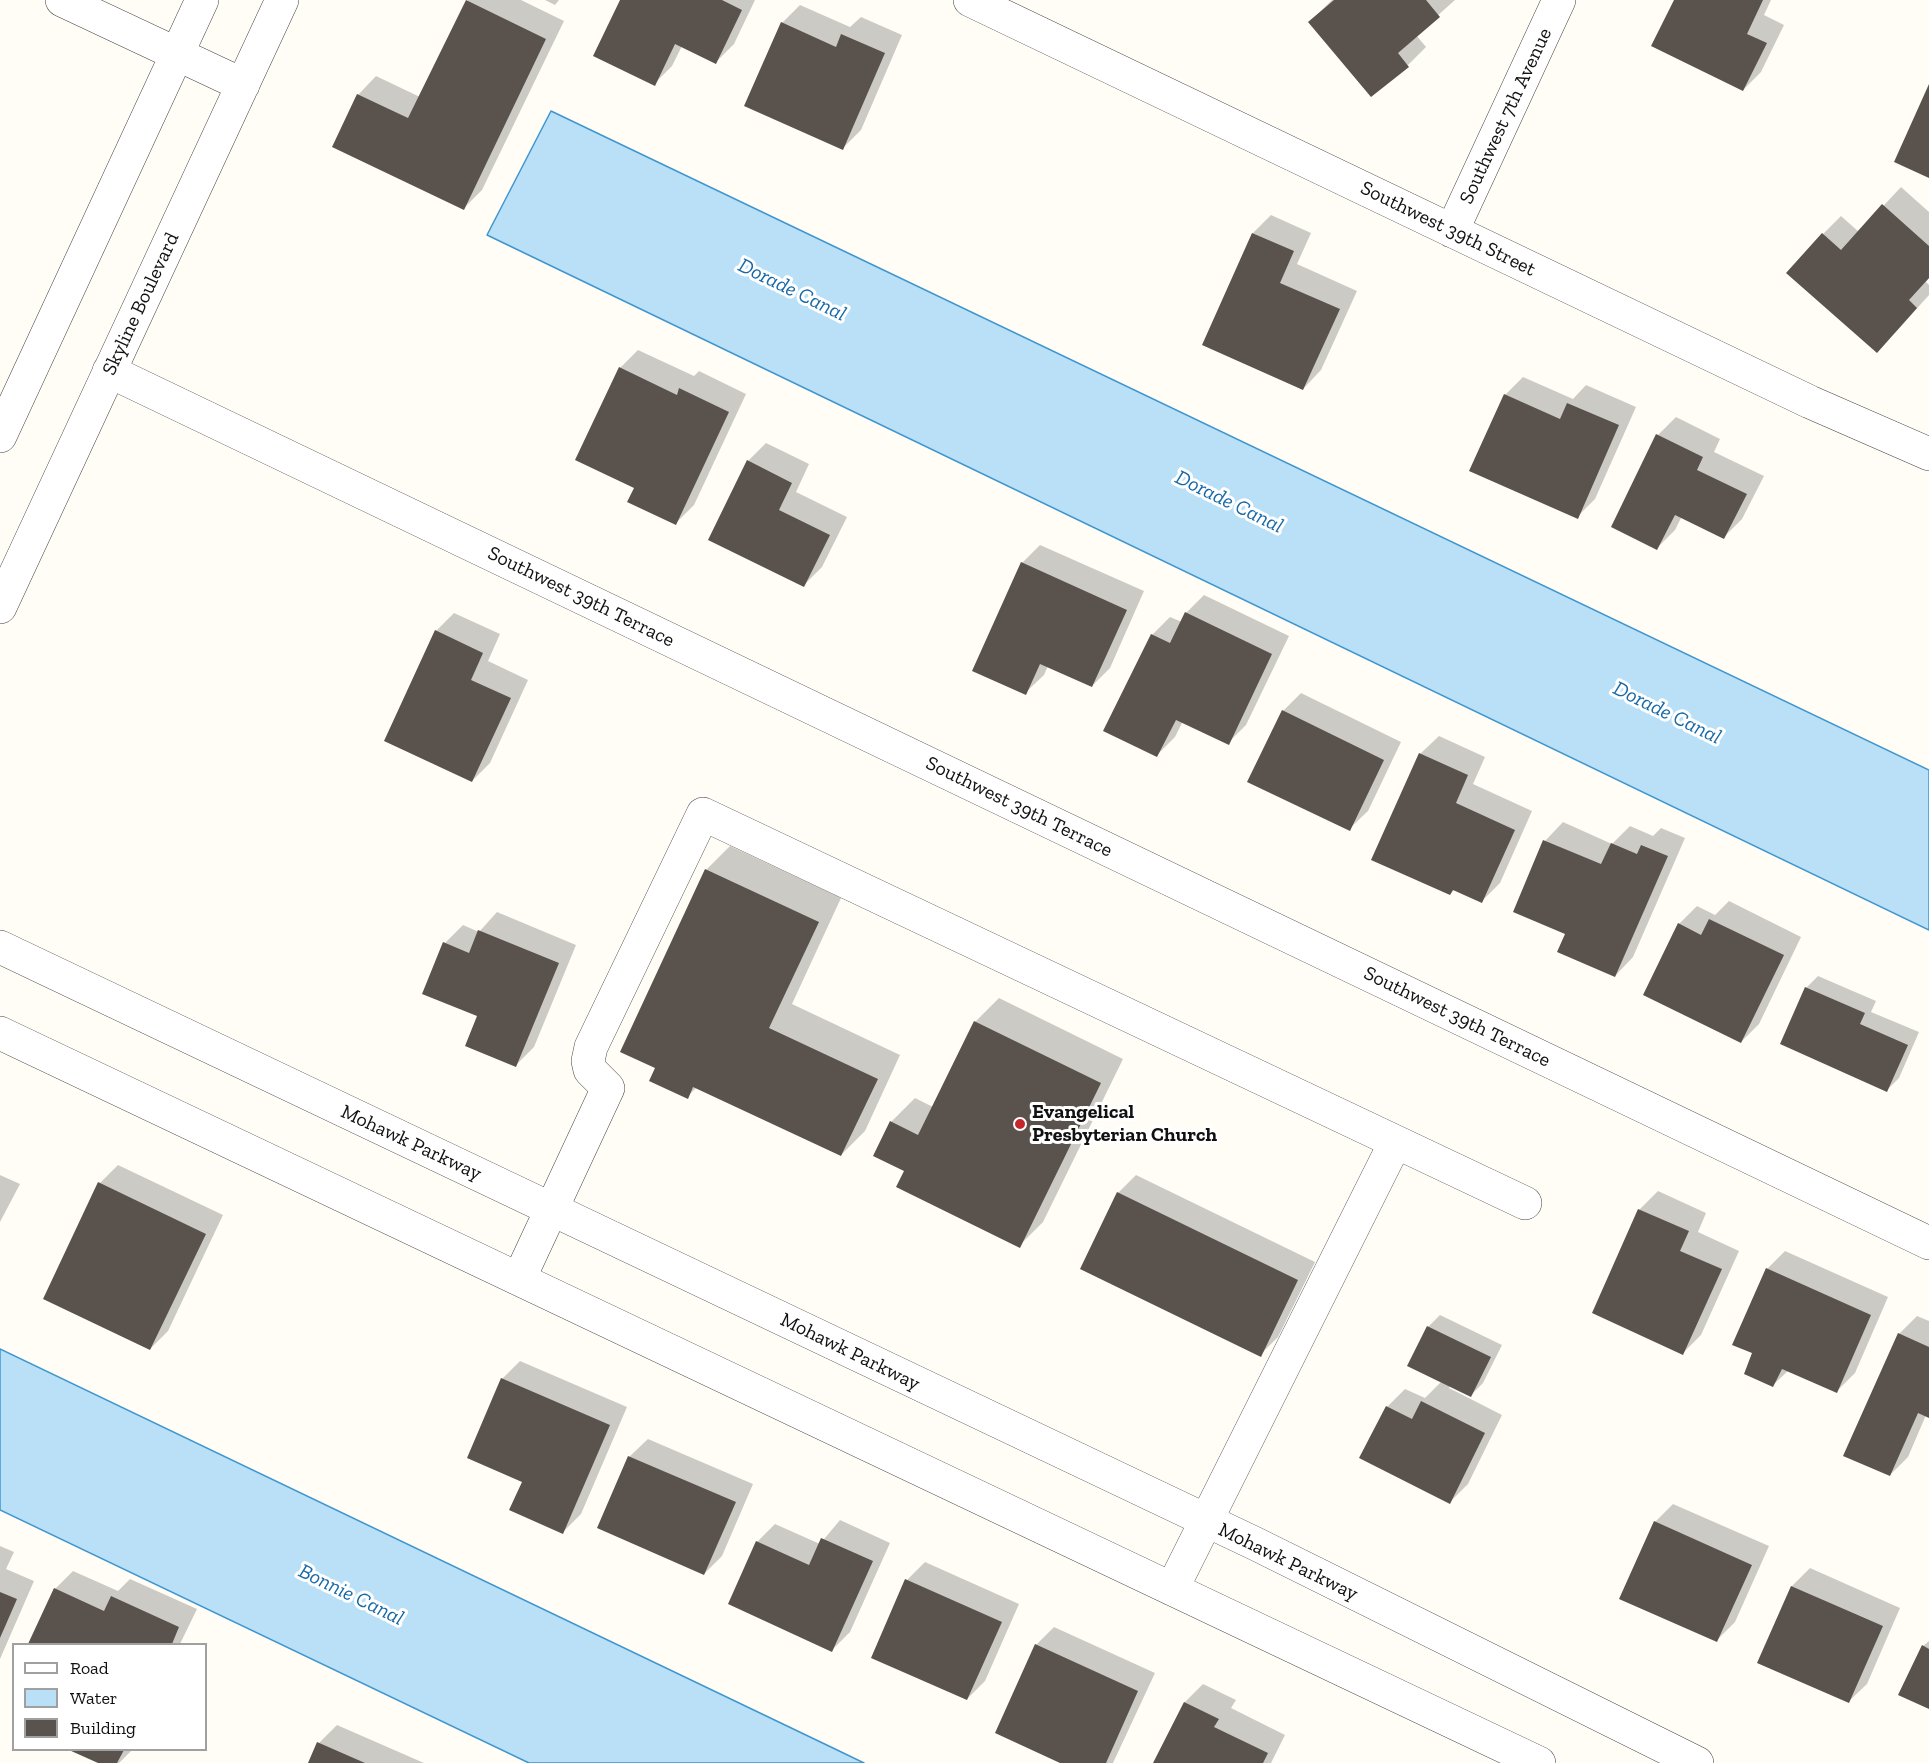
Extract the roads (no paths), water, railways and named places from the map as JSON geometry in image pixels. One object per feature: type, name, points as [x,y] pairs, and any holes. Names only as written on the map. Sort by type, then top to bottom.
[{"type":"street","points":[[62,0],[243,85]]},
{"type":"street","points":[[0,436],[202,0]]},
{"type":"street","name":"Skyline Boulevard","points":[[0,607],[282,0]]},
{"type":"street","name":"Southwest 39th Street","points":[[970,0],[1809,402],[1929,454]]},
{"type":"street","name":"Southwest 7th Avenue","points":[[1452,231],[1559,0]]},
{"type":"street","name":"Southwest 39th Terrace","points":[[110,370],[1929,1243]]},
{"type":"street","points":[[519,1279],[608,1088],[590,1071],[588,1060],[591,1047],[703,814],[1525,1203]]},
{"type":"street","name":"Mohawk Parkway","points":[[0,947],[552,1208],[1204,1521],[1697,1763]]},
{"type":"street","points":[[0,1034],[1539,1763]]},
{"type":"street","points":[[1172,1589],[1395,1143]]},
{"type":"water","name":"Dorade Canal","points":[[551,111],[1929,770],[1929,930],[487,235]]},
{"type":"water","name":"Bonnie Canal","points":[[0,1349],[864,1763],[529,1763],[0,1510]]},
{"type":"place","name":"Evangelical Presbyterian Church","points":[[1020,1124]]}]
